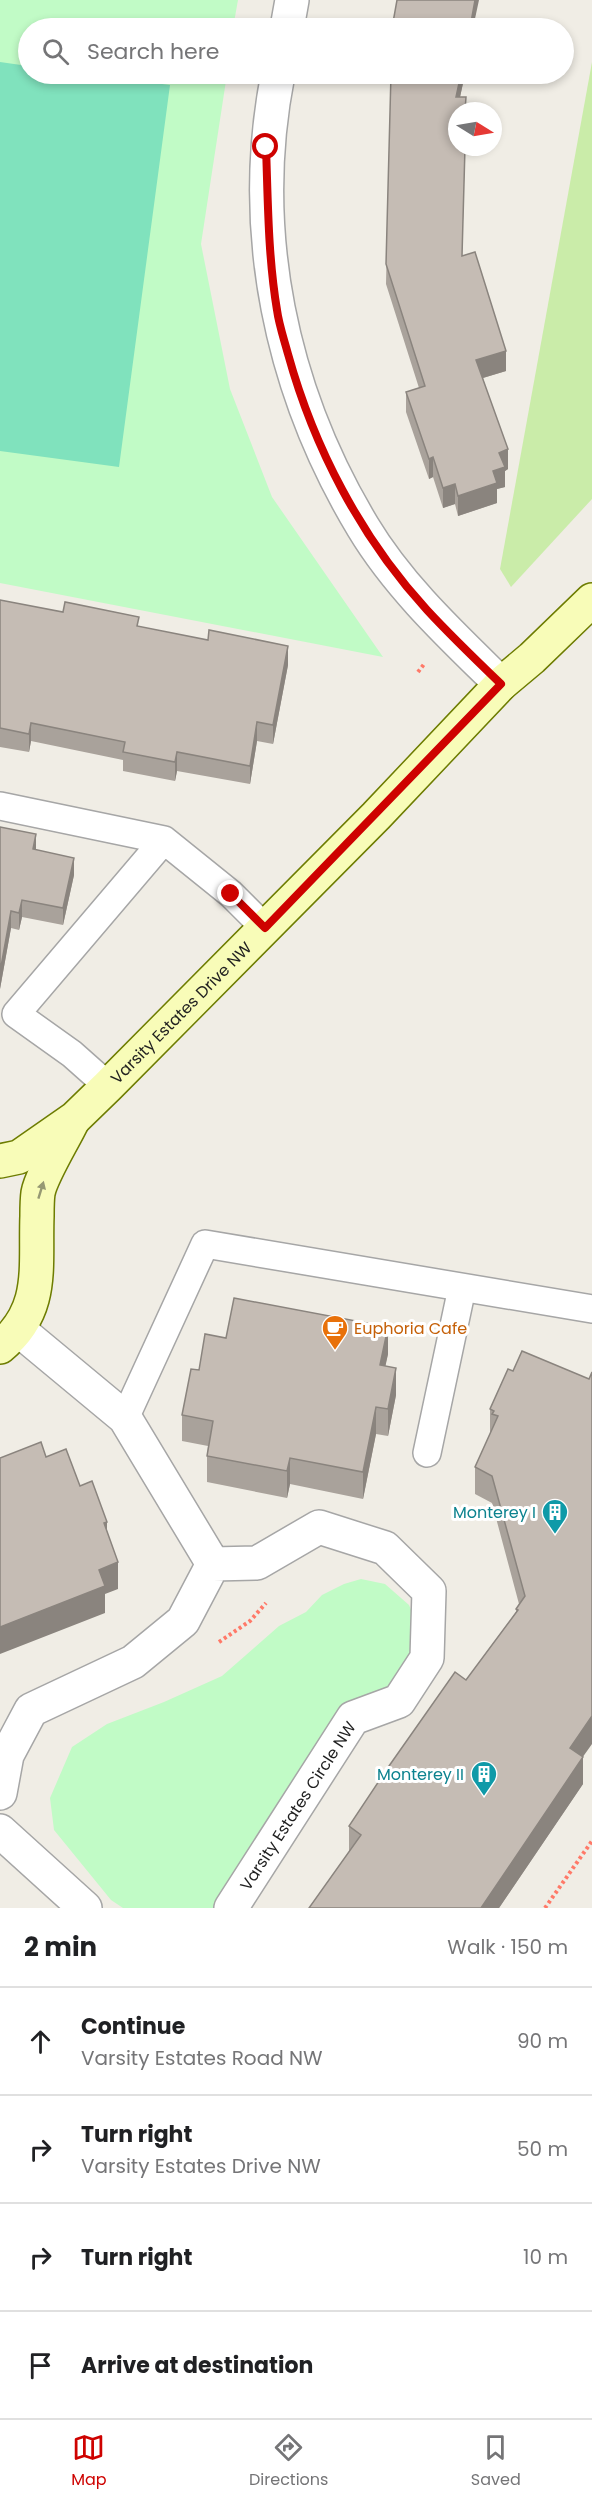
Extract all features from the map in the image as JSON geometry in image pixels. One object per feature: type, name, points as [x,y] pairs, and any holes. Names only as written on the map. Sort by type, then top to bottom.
[{"type":"street","points":[[288,18],[292,0]]},
{"type":"street","points":[[276,84],[266,147],[269,255],[277,313],[297,386],[315,438],[364,528],[397,573],[427,610],[501,684]]},
{"type":"street","name":"Varsity Estates Drive NW","points":[[0,1161],[19,1157],[75,1118],[265,928],[501,684],[532,658],[592,600]]},
{"type":"street","name":"Varsity Estates Drive NW","points":[[9,1339],[29,1311],[37,1280],[38,1192],[75,1118]]},
{"type":"street","points":[[0,1793],[7,1755],[31,1710],[133,1662],[183,1621],[213,1564],[125,1418],[9,1339]]},
{"type":"street","name":"Varsity Estates Circle NW","points":[[213,1564],[257,1563],[319,1527],[385,1548],[429,1591],[427,1658],[399,1701],[353,1718],[231,1908]]},
{"type":"street","points":[[0,1831],[85,1908]]},
{"type":"lane","points":[[0,806],[164,840],[231,894],[265,928]]},
{"type":"lane","points":[[108,1086],[72,1054],[16,1014],[164,840]]},
{"type":"lane","points":[[125,1418],[206,1244],[592,1309]]},
{"type":"lane","points":[[427,1453],[462,1288]]},
{"type":"path","points":[[216,1643],[250,1621],[272,1597]]},
{"type":"path","points":[[545,1908],[592,1840]]},
{"type":"green space","points":[[0,0],[238,0],[235,18],[18,18],[18,84],[225,84],[201,244],[230,389],[272,497],[383,657],[0,583]]},
{"type":"green space","points":[[0,62],[18,65],[18,84],[170,85],[119,467],[0,451]]},
{"type":"green space","points":[[592,62],[592,499],[511,587],[500,569]]},
{"type":"green space","points":[[361,1579],[385,1584],[409,1605],[423,1638],[378,1704],[220,1908],[123,1908],[111,1900],[54,1830],[50,1798],[72,1747],[107,1724],[222,1676],[279,1626],[306,1612],[322,1595],[344,1584]]},
{"type":"building","points":[[397,0],[475,0],[472,18],[394,18]]},
{"type":"building","points":[[391,84],[459,84],[456,97],[466,97],[466,102],[448,102],[448,156],[465,156],[462,256],[475,252],[506,351],[476,360],[508,449],[499,453],[505,467],[493,471],[497,483],[458,496],[455,484],[443,488],[433,457],[429,459],[406,392],[425,386],[386,264]]},
{"type":"building","points":[[0,600],[63,612],[65,602],[139,617],[137,626],[208,640],[209,630],[288,646],[273,725],[257,722],[250,766],[177,752],[175,762],[123,752],[125,742],[31,723],[29,734],[0,728]]},
{"type":"building","points":[[0,827],[36,834],[33,849],[74,858],[63,908],[22,900],[19,913],[11,911],[0,972]]},
{"type":"building","points":[[234,1298],[388,1327],[380,1365],[396,1368],[388,1409],[376,1407],[363,1472],[290,1458],[287,1471],[207,1456],[213,1421],[182,1415],[191,1369],[199,1370],[205,1334],[226,1338]]},
{"type":"building","points":[[522,1351],[589,1379],[592,1372],[592,1716],[570,1748],[583,1757],[481,1908],[309,1908],[361,1835],[349,1826],[389,1766],[455,1672],[466,1680],[518,1610],[516,1609],[525,1596],[492,1476],[475,1467],[498,1416],[492,1414],[494,1411],[490,1409],[508,1369],[513,1371]]},
{"type":"building","points":[[41,1442],[46,1457],[66,1449],[80,1486],[92,1481],[118,1562],[99,1570],[105,1586],[0,1627],[0,1458]]},
{"type":"place","name":"Euphoria Cafe","points":[[335,1351]]},
{"type":"place","name":"Monterey I","points":[[555,1535]]},
{"type":"place","name":"Monterey II","points":[[484,1797]]},
{"type":"route","points":[[231,894],[265,928],[376,816],[501,684],[427,610],[397,573],[364,528],[315,438],[297,386],[277,313],[269,255],[266,147]]}]
